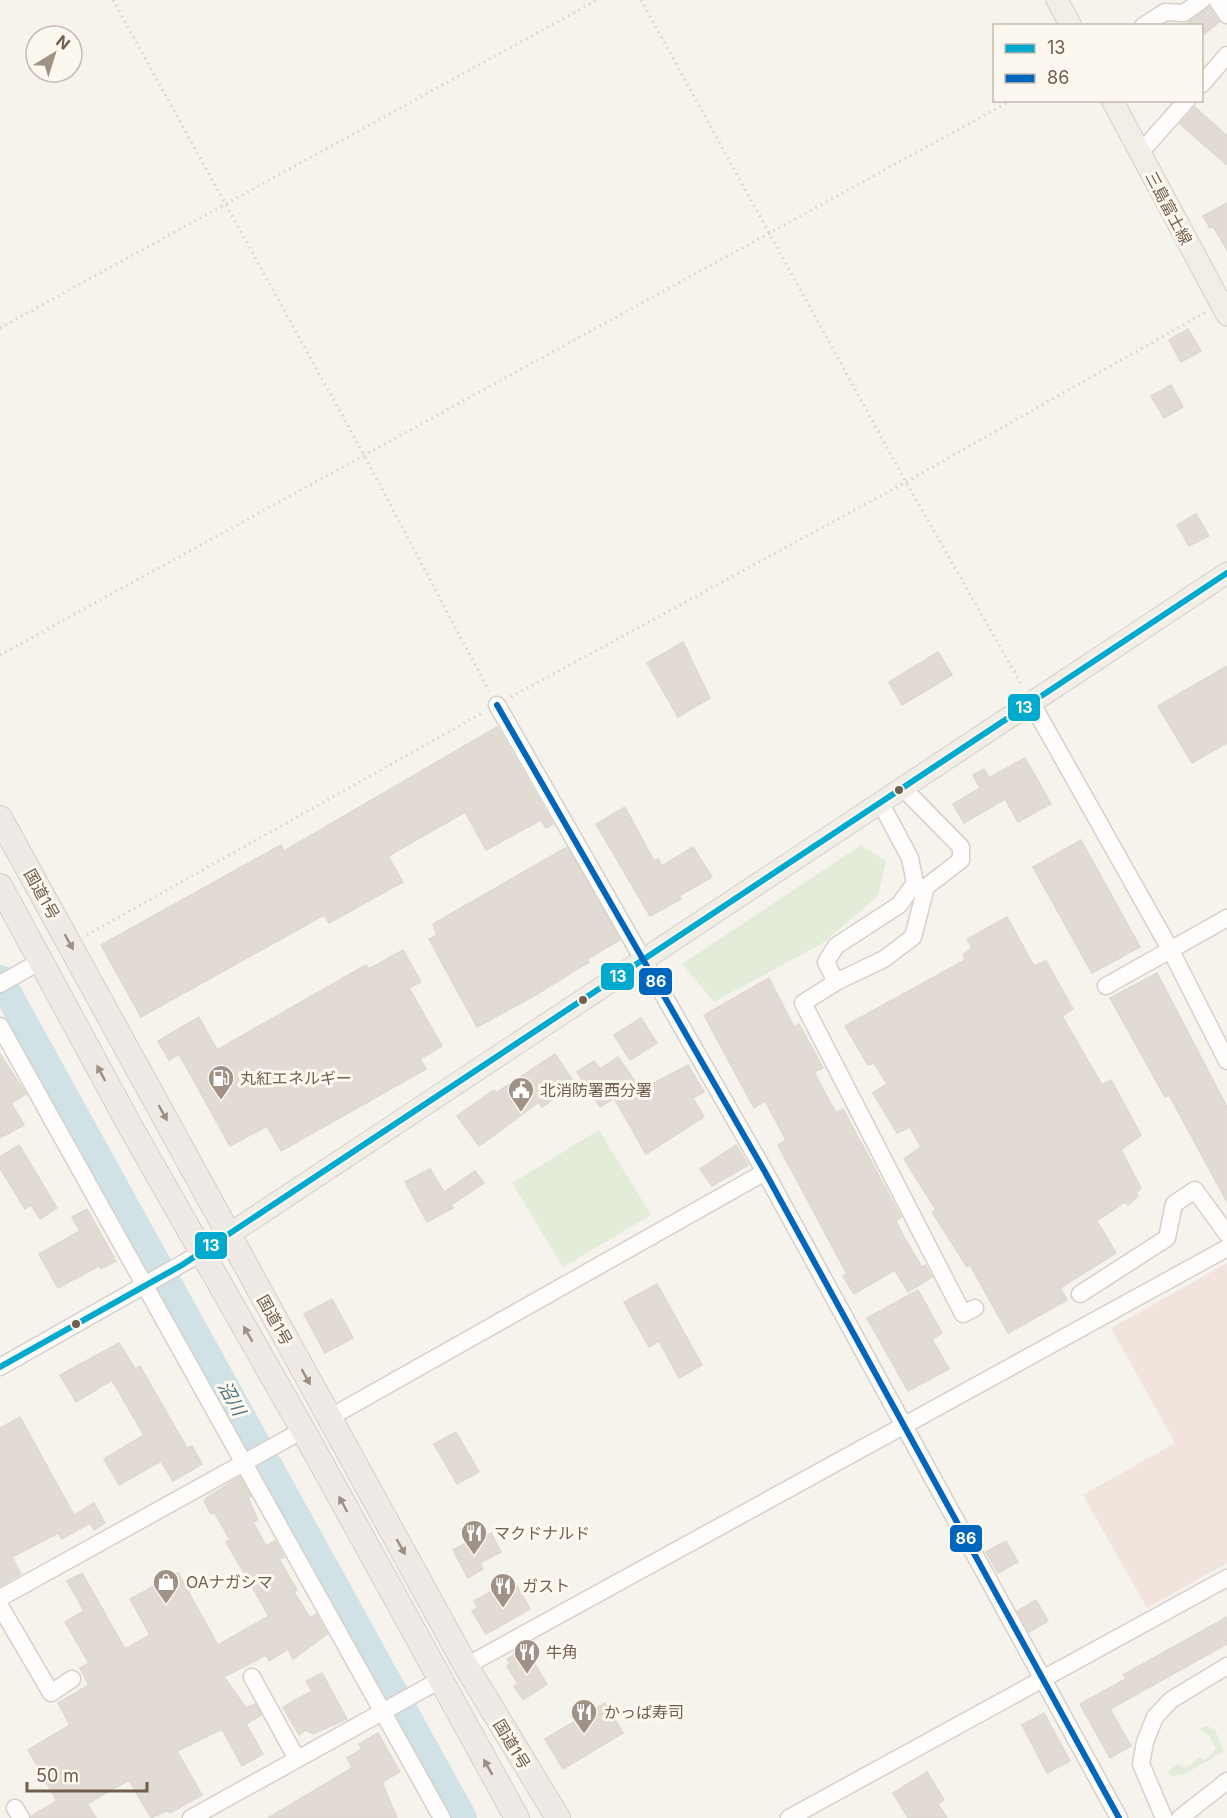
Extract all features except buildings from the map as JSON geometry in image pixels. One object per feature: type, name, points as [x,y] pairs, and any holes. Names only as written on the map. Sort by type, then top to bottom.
[{"type":"highway","name":"国道1号","points":[[0,818],[466,1666],[558,1818]]},
{"type":"highway","name":"国道1号","points":[[0,886],[41,961],[191,1259],[294,1436],[429,1685],[517,1818]]},
{"type":"main road","points":[[1057,0],[1070,24]]},
{"type":"main road","name":"三島富士線","points":[[1113,102],[1224,310]]},
{"type":"main road","points":[[191,1259],[1227,573]]},
{"type":"street","points":[[1146,24],[1165,12],[1184,13],[1202,0]]},
{"type":"street","points":[[1217,0],[1227,15]]},
{"type":"street","points":[[1203,83],[1227,55]]},
{"type":"street","points":[[1140,153],[1185,102]]},
{"type":"street","points":[[1031,702],[1170,949],[1227,1060]]},
{"type":"street","points":[[496,705],[644,958],[765,1172],[1119,1818]]},
{"type":"street","points":[[902,787],[961,847],[961,860],[926,887],[913,937],[884,959],[836,982],[803,1004],[963,1314],[975,1308]]},
{"type":"street","points":[[836,982],[826,962],[836,946],[898,904],[915,883],[910,858],[880,802]]},
{"type":"street","points":[[1106,986],[1227,918]]},
{"type":"street","points":[[0,984],[41,961]]},
{"type":"street","points":[[0,1026],[247,1459],[442,1818]]},
{"type":"street","points":[[329,1419],[765,1172]]},
{"type":"street","points":[[1080,1294],[1167,1238],[1174,1204],[1195,1190],[1227,1234]]},
{"type":"street","points":[[466,1666],[902,1424],[1227,1248]]},
{"type":"street","points":[[0,1367],[191,1259]]},
{"type":"street","points":[[0,1598],[247,1459],[294,1436]]},
{"type":"street","points":[[789,1818],[1227,1578]]},
{"type":"street","points":[[0,1606],[51,1693],[72,1678]]},
{"type":"street","points":[[1164,1818],[1141,1764],[1145,1742],[1155,1717],[1171,1700],[1227,1666]]},
{"type":"street","points":[[252,1677],[297,1759]]},
{"type":"street","points":[[192,1818],[429,1685]]},
{"type":"street","points":[[1180,1818],[1227,1781]]},
{"type":"path","points":[[112,0],[364,455],[496,705]]},
{"type":"path","points":[[0,328],[597,0]]},
{"type":"path","points":[[641,0],[906,482],[1031,702]]},
{"type":"path","points":[[0,655],[1008,102]]},
{"type":"path","points":[[70,945],[496,705],[1224,310]]},
{"type":"shaded area","points":[[1227,1263],[1227,1563],[1147,1608],[1083,1495],[1175,1443],[1111,1328]]},
{"type":"green space","points":[[861,845],[886,861],[878,896],[823,943],[714,1002],[682,964]]},
{"type":"green space","points":[[599,1130],[651,1215],[563,1267],[512,1183]]},
{"type":"green space","points":[[1207,1726],[1215,1730],[1224,1752],[1184,1774],[1171,1776],[1168,1772],[1178,1764],[1184,1767],[1191,1765],[1199,1757],[1205,1760],[1216,1749],[1210,1737],[1199,1729]]},
{"type":"waterway","name":"沼川","points":[[0,979],[463,1818]]},
{"type":"transit line","name":"13","points":[[0,1367],[182,1265],[1227,573]]},
{"type":"transit line","name":"86","points":[[497,705],[765,1172],[1119,1818]]},
{"type":"place","name":"丸紅エネルギー","points":[[221,1101]]},
{"type":"place","name":"北消防署西分署","points":[[521,1113]]},
{"type":"place","name":"マクドナルド","points":[[474,1556]]},
{"type":"place","name":"OAナガシマ","points":[[166,1605]]},
{"type":"place","name":"ガスト","points":[[503,1609]]},
{"type":"place","name":"牛角","points":[[527,1675]]},
{"type":"place","name":"かっぱ寿司","points":[[584,1735]]}]
